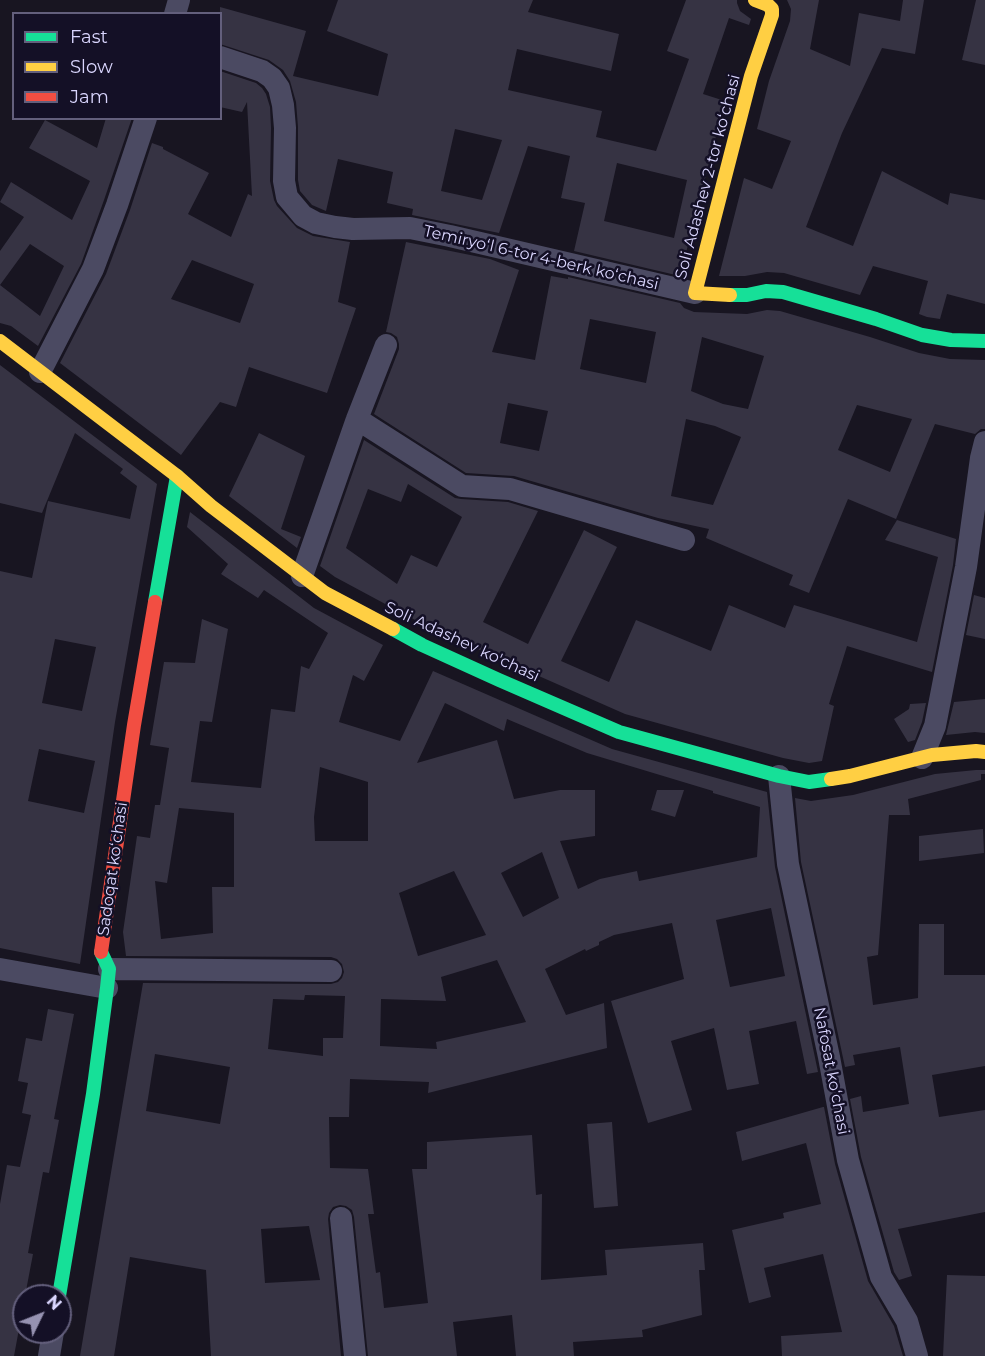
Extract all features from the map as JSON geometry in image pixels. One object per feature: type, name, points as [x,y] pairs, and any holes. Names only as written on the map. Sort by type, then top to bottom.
[{"type":"street","name":"Soli Adashev 2-tor koʻchasi","points":[[755,0],[768,5],[772,9],[772,15],[751,76],[695,293],[747,295],[766,291],[783,292],[922,335],[951,340],[985,341]]},
{"type":"street","name":"Temiryoʻl 6-tor 4-berk koʻchasi","points":[[222,58],[261,70],[279,87],[284,105],[284,182],[287,197],[303,216],[316,223],[353,229],[410,228],[695,293]]},
{"type":"street","points":[[40,372],[93,268],[145,120]]},
{"type":"street","name":"Soli Adashev ko'chasi","points":[[0,341],[325,592],[422,645],[619,732],[779,776],[809,782],[850,776],[932,755],[985,752]]},
{"type":"street","points":[[302,576],[357,419],[386,345]]},
{"type":"street","points":[[357,419],[462,486],[510,489],[684,540]]},
{"type":"street","points":[[922,758],[935,726],[966,567],[985,442]]},
{"type":"street","name":"Sadoqat koʻchasi","points":[[61,1284],[93,1094],[108,979],[101,952],[134,725],[177,476]]},
{"type":"street","name":"Nafosat koʻchasi","points":[[779,776],[788,864],[829,1057],[848,1160],[881,1277],[907,1321],[917,1356]]},
{"type":"street","points":[[0,969],[108,979],[332,971]]},
{"type":"street","points":[[341,1218],[355,1356]]},
{"type":"building","points":[[338,0],[533,0],[528,12],[619,34],[611,71],[517,49],[508,90],[602,111],[596,137],[656,151],[689,59],[667,51],[686,0],[737,0],[740,11],[751,19],[749,25],[729,18],[703,94],[725,101],[680,276],[574,251],[585,203],[561,198],[570,156],[528,146],[499,233],[412,215],[413,209],[387,203],[393,172],[338,159],[326,211],[312,205],[300,191],[298,180],[296,102],[290,81],[283,70],[269,60],[222,45],[220,7],[306,31],[293,76],[378,96],[388,54],[327,31]],"holes":[[[455,129],[502,140],[482,200],[441,191]],[[617,163],[687,180],[674,238],[604,221]]]},
{"type":"building","points":[[787,0],[819,0],[810,49],[850,66],[859,13],[900,21],[903,0],[924,0],[915,54],[882,48],[842,133],[806,227],[853,246],[882,171],[948,205],[950,193],[985,200],[985,304],[947,294],[940,319],[927,317],[919,314],[928,281],[873,266],[860,295],[784,273],[719,276],[744,178],[772,189],[791,141],[757,129],[769,81],[790,21],[791,9]]},
{"type":"building","points":[[976,0],[985,0],[985,65],[962,60]]},
{"type":"building","points":[[222,72],[256,83],[266,94],[270,107],[271,128],[270,181],[277,206],[297,228],[313,236],[350,242],[338,302],[356,308],[327,393],[249,367],[236,407],[220,402],[181,455],[60,363],[106,274],[152,143],[209,173],[188,214],[231,237],[248,194],[252,196],[247,102],[242,112],[222,107]],"holes":[[[192,260],[254,284],[240,323],[171,299]]]},
{"type":"building","points":[[45,120],[97,148],[105,120],[131,120],[81,264],[38,346],[11,326],[0,323],[0,285],[0,251],[24,217],[0,202],[11,182],[72,220],[90,181],[29,148]],"holes":[[[30,244],[64,266],[40,316],[0,285]]]},
{"type":"building","points":[[406,242],[490,259],[519,270],[492,352],[535,360],[551,276],[568,279],[568,277],[680,303],[684,308],[694,312],[747,314],[767,310],[780,311],[919,353],[950,359],[985,360],[985,429],[975,434],[935,424],[896,519],[848,499],[809,593],[789,585],[793,575],[706,538],[709,529],[658,518],[514,476],[466,473],[374,414],[399,349],[397,337],[386,332]],"holes":[[[590,319],[656,332],[646,383],[580,369]],[[702,337],[764,356],[748,409],[723,404],[691,391]],[[508,403],[548,411],[539,451],[500,443]],[[857,405],[912,419],[890,472],[838,450]],[[686,419],[715,426],[741,437],[713,505],[671,496]]]},
{"type":"building","points":[[0,365],[157,484],[115,722],[80,964],[0,948],[0,571],[32,578],[48,501],[130,519],[137,486],[120,473],[123,469],[75,433],[42,513],[0,503]],"holes":[[[55,639],[96,647],[82,711],[42,703]],[[39,749],[95,761],[84,813],[28,801]]]},
{"type":"building","points":[[259,433],[305,456],[281,529],[301,537],[297,548],[229,496]]},
{"type":"building","points":[[364,440],[455,498],[508,502],[538,511],[483,622],[528,644],[584,530],[617,547],[561,661],[609,682],[636,620],[711,651],[729,605],[785,628],[794,605],[917,642],[938,557],[885,540],[897,520],[956,539],[932,672],[847,646],[829,704],[834,706],[822,761],[809,763],[783,758],[625,714],[430,628],[335,577],[320,566]],"holes":[[[408,484],[462,517],[437,567],[411,555],[397,584],[346,548],[368,489],[401,502]]]},
{"type":"building","points":[[190,512],[314,608],[383,645],[364,681],[353,675],[339,722],[400,741],[433,671],[612,749],[767,792],[775,867],[818,1072],[807,1074],[796,1021],[749,1031],[759,1084],[727,1090],[714,1028],[671,1041],[692,1110],[648,1123],[611,1001],[684,979],[672,923],[614,935],[599,942],[599,945],[586,951],[585,949],[545,969],[566,1015],[604,1003],[607,1048],[428,1093],[429,1082],[350,1079],[349,1117],[329,1117],[330,1168],[368,1169],[374,1214],[368,1214],[376,1273],[380,1272],[384,1308],[428,1303],[412,1169],[427,1169],[427,1142],[532,1135],[536,1195],[542,1194],[541,1280],[607,1275],[605,1250],[703,1243],[705,1270],[699,1270],[702,1315],[642,1330],[643,1337],[573,1342],[574,1356],[516,1356],[512,1315],[453,1322],[457,1356],[368,1356],[354,1217],[352,1210],[340,1205],[333,1207],[328,1219],[341,1356],[211,1356],[206,1270],[130,1257],[114,1356],[80,1356],[143,983],[331,984],[338,982],[344,972],[342,964],[331,957],[126,956],[123,932],[137,836],[150,838],[155,805],[160,805],[169,748],[150,745],[164,662],[195,663],[202,619],[228,629],[212,722],[200,721],[191,782],[261,788],[271,709],[295,712],[301,666],[309,669],[328,633],[264,590],[258,598],[221,574],[228,564],[187,527]],"holes":[[[445,703],[504,731],[507,719],[587,753],[760,807],[757,857],[639,881],[637,871],[600,879],[578,889],[560,841],[595,836],[595,790],[560,790],[514,799],[497,740],[417,763]],[[320,767],[368,782],[368,841],[315,841],[314,817]],[[179,808],[234,813],[234,887],[212,887],[213,933],[161,939],[155,881],[167,883]],[[542,852],[559,898],[523,917],[501,873]],[[454,871],[486,935],[418,956],[399,893]],[[771,908],[785,976],[730,987],[716,920]],[[497,960],[526,1022],[436,1042],[437,1049],[380,1046],[381,999],[446,1001],[441,977]],[[305,995],[345,996],[343,1038],[323,1038],[323,1056],[268,1049],[273,999],[304,1000]],[[155,1054],[230,1067],[220,1124],[146,1111]],[[309,1226],[320,1280],[265,1283],[261,1229]]]},
{"type":"building","points":[[974,595],[985,598],[985,639],[966,635]]},
{"type":"building","points":[[985,699],[985,733],[946,735],[954,702]]},
{"type":"building","points":[[926,703],[915,740],[908,742],[894,719],[909,709],[910,704]]},
{"type":"building","points":[[985,770],[985,774],[981,774],[981,780],[908,799],[910,815],[889,815],[878,955],[867,957],[873,1005],[918,998],[919,924],[944,924],[944,975],[985,975],[985,1066],[932,1075],[939,1117],[985,1110],[985,1212],[898,1229],[912,1276],[899,1280],[894,1272],[861,1157],[850,1099],[861,1096],[863,1112],[909,1104],[900,1047],[853,1055],[855,1065],[845,1067],[801,862],[795,798],[811,801],[853,795],[935,774]]},
{"type":"building","points":[[657,790],[684,790],[675,817],[651,810]]},
{"type":"building","points":[[983,829],[984,853],[919,861],[919,836]]},
{"type":"building","points":[[48,1009],[74,1014],[54,1119],[59,1120],[49,1173],[43,1172],[28,1253],[33,1254],[27,1284],[12,1284],[12,1344],[16,1344],[14,1356],[0,1356],[0,1204],[7,1165],[20,1167],[31,1115],[22,1113],[28,1083],[18,1081],[26,1038],[42,1041]]},
{"type":"building","points":[[824,1107],[835,1164],[868,1281],[894,1326],[903,1356],[782,1356],[781,1336],[842,1332],[823,1254],[764,1268],[771,1297],[749,1303],[732,1230],[784,1218],[783,1213],[821,1204],[806,1143],[742,1161],[736,1132]]},
{"type":"building","points":[[612,1122],[618,1206],[594,1208],[587,1124]]},
{"type":"building","points":[[947,1275],[985,1276],[985,1356],[943,1356]]},
{"type":"traffic: fast","points":[[730,295],[747,295],[766,291],[783,292],[922,335],[951,340],[985,341]]},
{"type":"traffic: fast","points":[[155,602],[177,476]]},
{"type":"traffic: fast","points":[[393,629],[422,645],[619,732],[779,776],[809,782],[831,779]]},
{"type":"traffic: fast","points":[[61,1284],[93,1094],[107,988],[109,969],[101,952]]},
{"type":"traffic: slow","points":[[730,295],[695,293],[751,76],[772,15],[772,9],[768,5],[755,0]]},
{"type":"traffic: slow","points":[[0,341],[325,593],[393,629]]},
{"type":"traffic: slow","points":[[831,779],[932,755],[985,752]]},
{"type":"traffic: jam","points":[[101,952],[134,725],[155,602]]}]
